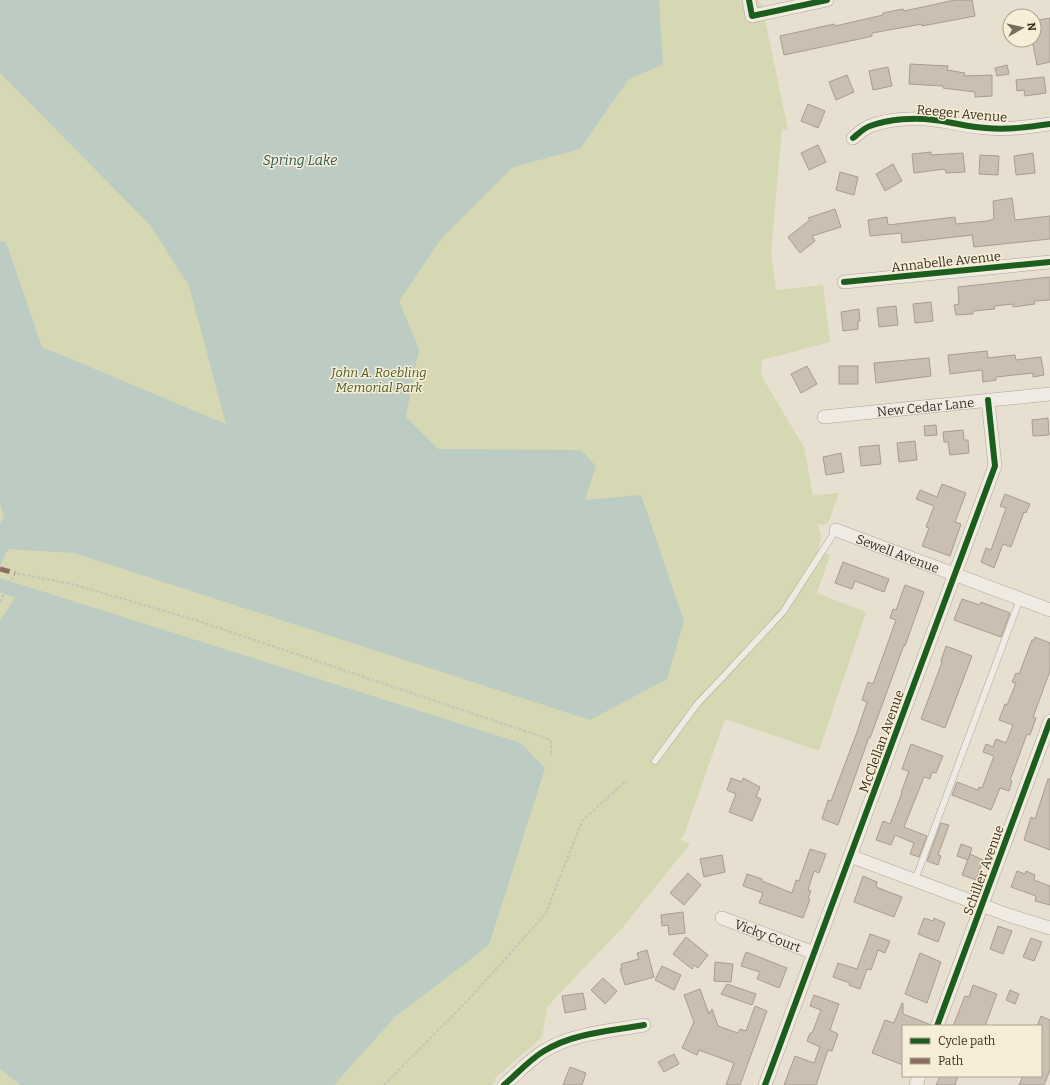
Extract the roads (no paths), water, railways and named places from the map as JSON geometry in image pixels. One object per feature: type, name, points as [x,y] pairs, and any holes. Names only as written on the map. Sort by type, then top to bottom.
[{"type":"street","points":[[749,0],[752,16],[827,0]]},
{"type":"street","name":"Reeger Avenue","points":[[853,138],[869,126],[896,120],[915,118],[987,129],[1050,124]]},
{"type":"street","name":"Annabelle Avenue","points":[[844,282],[1050,262]]},
{"type":"street","name":"New Cedar Lane","points":[[824,417],[1050,394]]},
{"type":"street","name":"McClellan Avenue","points":[[765,1085],[995,466],[988,400]]},
{"type":"street","name":"Sewell Avenue","points":[[836,530],[955,576],[1050,610]]},
{"type":"street","name":"Schiller Avenue","points":[[937,1025],[1050,721]]},
{"type":"street","points":[[850,856],[982,905],[1050,928]]},
{"type":"street","name":"Vicky Court","points":[[722,918],[814,953]]},
{"type":"street","points":[[504,1085],[536,1057],[558,1043],[573,1038],[644,1025]]},
{"type":"lane","points":[[655,761],[698,703],[727,674],[783,612],[836,530]]},
{"type":"lane","points":[[915,880],[1020,599]]},
{"type":"water","name":"Spring Lake","points":[[0,0],[659,0],[663,64],[628,80],[580,149],[513,167],[441,239],[399,301],[419,349],[406,417],[438,449],[581,450],[596,466],[585,500],[641,495],[684,621],[667,679],[590,720],[74,553],[8,549],[0,566],[0,524],[4,517],[0,503],[0,241],[6,242],[42,347],[226,424],[189,286],[150,225],[0,73]]},
{"type":"water","points":[[0,578],[521,743],[545,768],[489,945],[395,1017],[334,1085],[20,1085],[0,1069],[0,621],[15,598],[0,592]]},
{"type":"park label","name":"John A. Roebling Memorial Park","points":[[379,380]]}]
